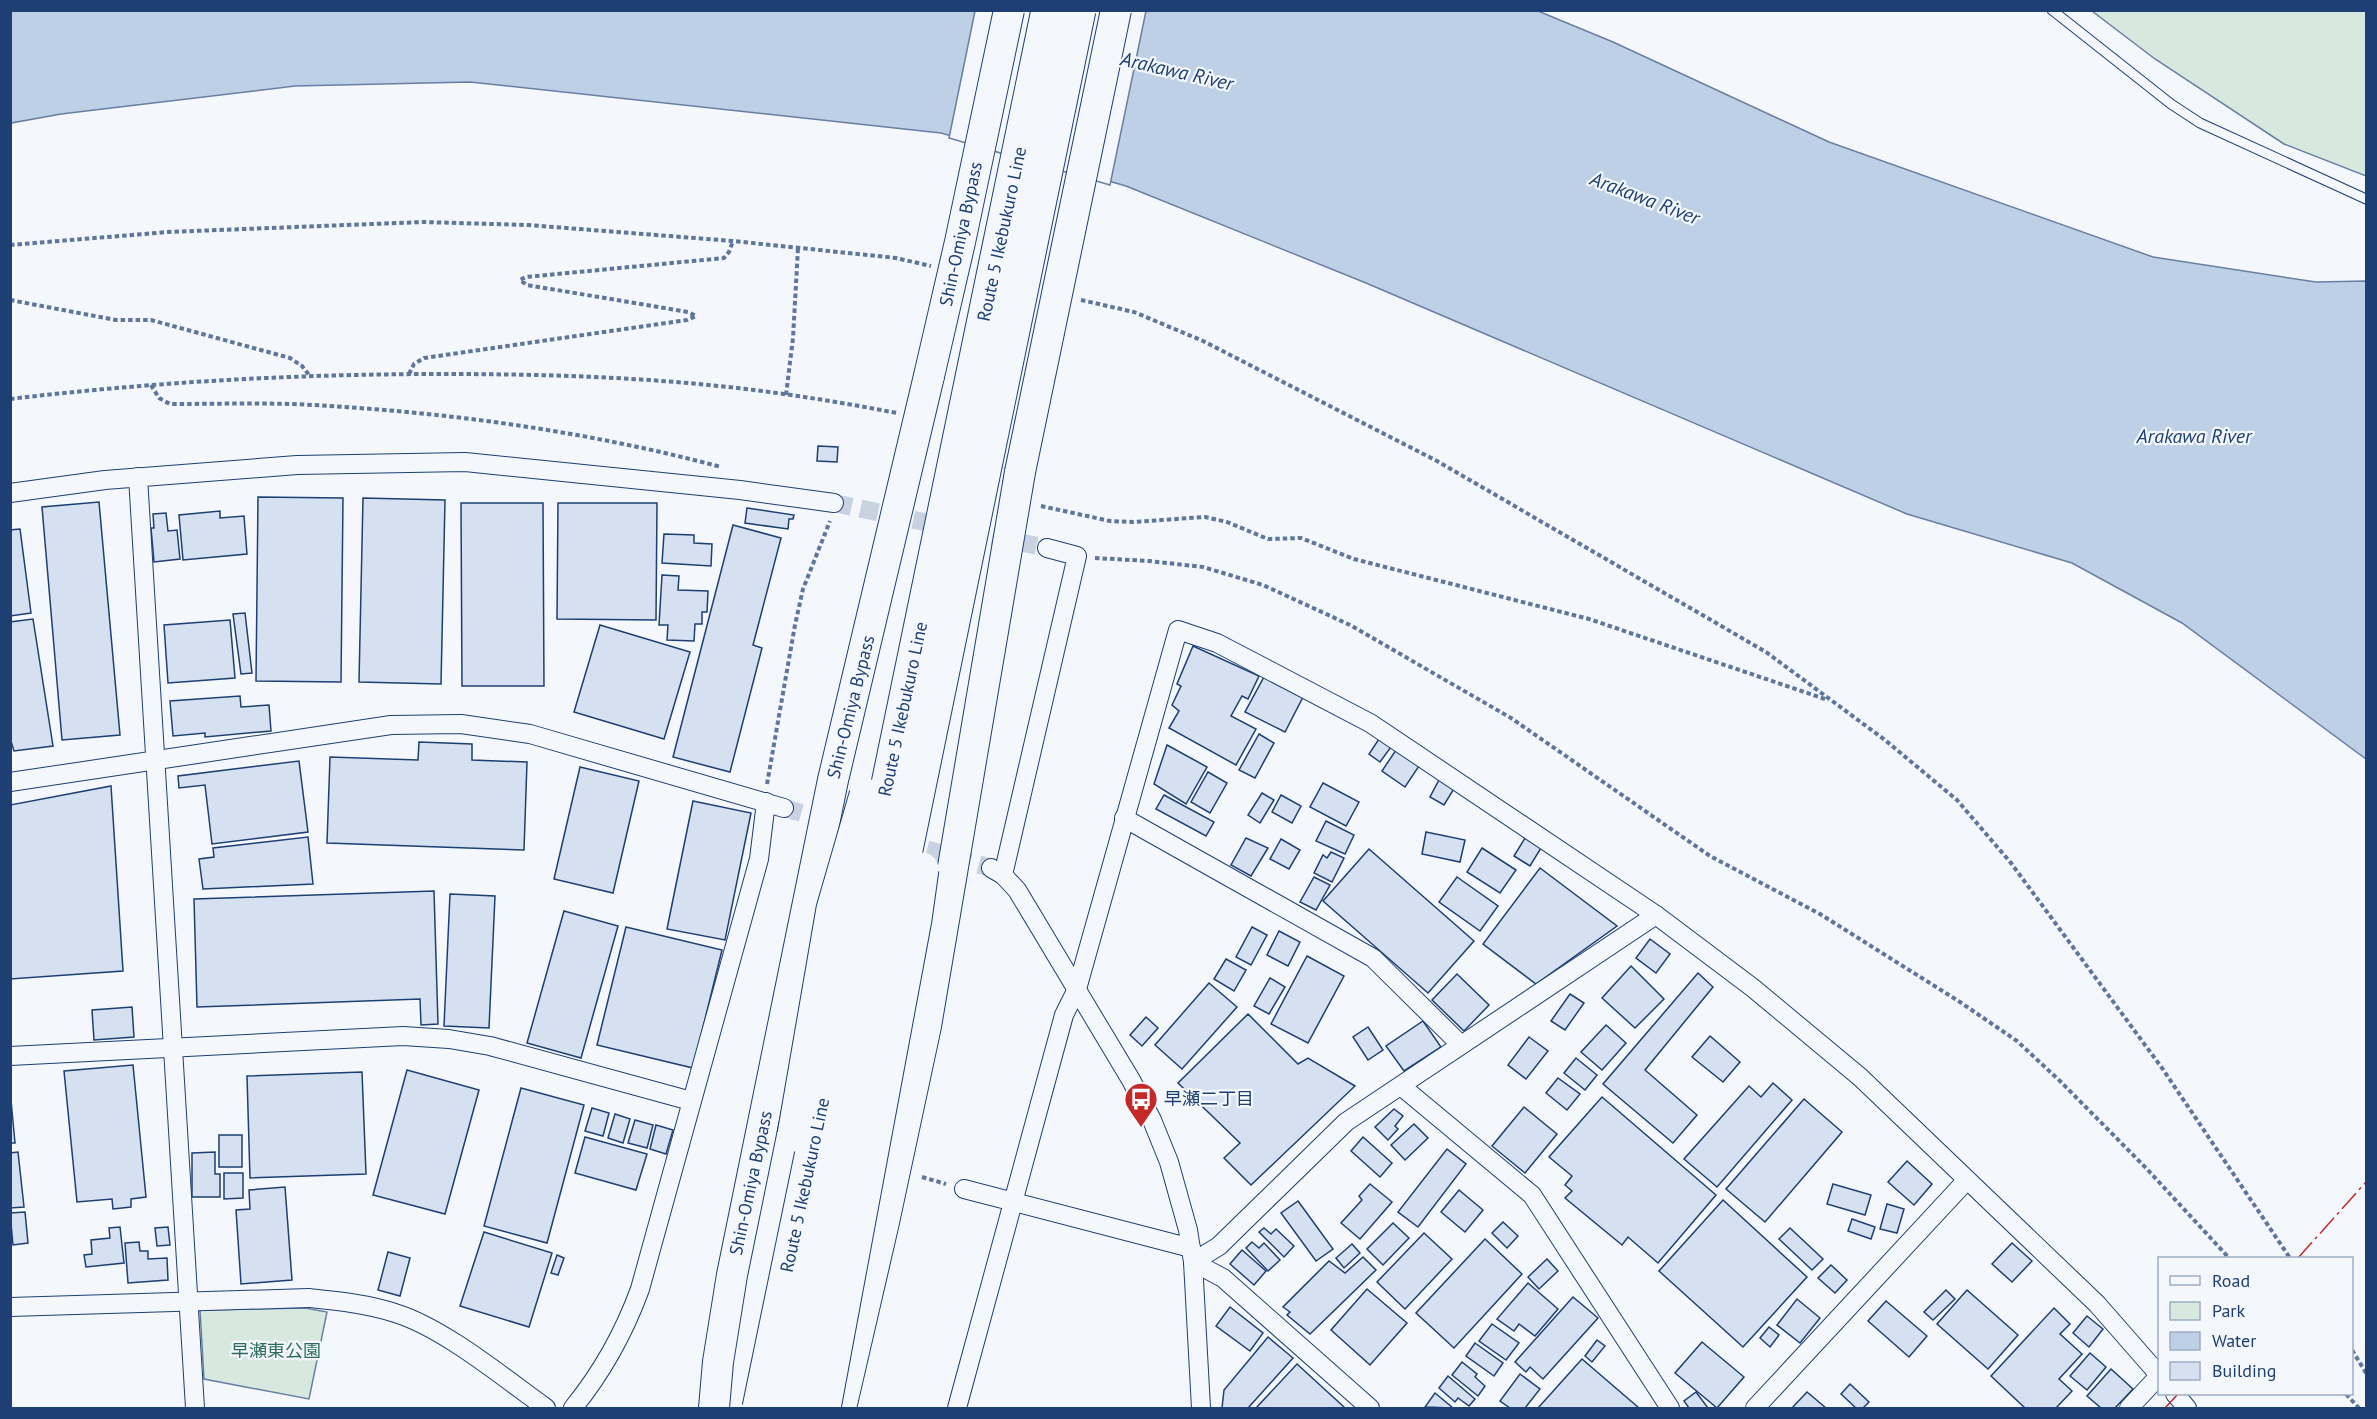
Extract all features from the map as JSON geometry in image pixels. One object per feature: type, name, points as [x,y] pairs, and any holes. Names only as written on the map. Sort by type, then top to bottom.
[{"type":"highway","name":"Shin-Omiya Bypass","points":[[714,1408],[718,1362],[732,1275],[833,780],[921,418],[1009,10]]},
{"type":"highway","name":"Route 5 Ikebukuro Line","points":[[790,1408],[952,548],[1048,10]]},
{"type":"highway","name":"Route 5 Ikebukuro Line","points":[[759,1408],[952,548],[1079,10]]},
{"type":"highway","points":[[841,1408],[926,1026],[1020,472],[1116,10]]},
{"type":"highway","points":[[746,1408],[833,909],[952,548]]},
{"type":"highway","points":[[824,1408],[915,919],[952,548]]},
{"type":"street","points":[[10,493],[105,480],[297,465],[465,462],[740,490],[834,503]]},
{"type":"street","points":[[138,477],[195,1408]]},
{"type":"street","points":[[1047,548],[1077,556],[997,871],[1017,890],[1131,1080],[1152,1120],[1178,1189],[1192,1255],[1201,1408]]},
{"type":"street","points":[[957,1408],[1064,1016],[1077,989],[1178,630],[1217,643],[1370,723],[1656,915],[1754,988],[1860,1077],[2097,1304],[2158,1375]]},
{"type":"street","points":[[10,782],[390,726],[461,724],[530,734],[784,808]]},
{"type":"street","points":[[573,1408],[610,1358],[627,1326],[640,1289],[759,859],[766,802]]},
{"type":"street","points":[[1124,818],[1373,958],[1461,1045]]},
{"type":"street","points":[[1192,1255],[1219,1246],[1346,1122],[1656,915]]},
{"type":"street","points":[[10,1056],[403,1036],[449,1039],[490,1046],[691,1101]]},
{"type":"street","points":[[1401,1086],[1532,1195],[1670,1408]]},
{"type":"street","points":[[1755,1408],[1966,1181]]},
{"type":"street","points":[[964,1189],[1192,1255],[1223,1278],[1370,1408]]},
{"type":"street","points":[[10,1307],[309,1298],[352,1303],[397,1313],[441,1335],[546,1408]]},
{"type":"street","points":[[2129,1408],[2158,1377]]},
{"type":"street","points":[[2176,1395],[2187,1408]]},
{"type":"lane","points":[[2052,10],[2171,104],[2200,123],[2367,199]]},
{"type":"path","points":[[10,245],[168,232],[423,222],[528,225],[733,241],[896,258],[941,269]]},
{"type":"path","points":[[409,374],[414,364],[424,358],[687,321],[696,316],[688,312],[527,285],[520,280],[526,277],[724,258],[733,241]]},
{"type":"path","points":[[786,395],[793,338],[798,248]]},
{"type":"path","points":[[10,300],[116,320],[151,320],[290,358],[302,366],[309,375]]},
{"type":"path","points":[[1077,300],[1134,312],[1203,341],[1437,461],[1766,652],[1885,740],[1957,800],[2011,863],[2162,1068],[2289,1257]]},
{"type":"path","points":[[10,399],[151,385],[309,375],[508,374],[604,378],[743,389],[921,418]]},
{"type":"path","points":[[151,385],[159,398],[170,404],[328,405],[457,417],[544,429],[722,468]]},
{"type":"path","points":[[766,802],[767,778],[803,589],[832,516],[834,503]]},
{"type":"path","points":[[1041,506],[1110,521],[1205,517],[1227,522],[1268,539],[1301,538],[1354,559],[1589,619],[1832,701]]},
{"type":"path","points":[[1077,556],[1203,567],[1263,585],[1350,625],[1475,696],[1567,756],[1710,856],[1820,914],[2018,1041],[2146,1169],[2228,1257]]},
{"type":"path","points":[[922,1177],[964,1189]]},
{"type":"path","points":[[2353,1352],[2367,1373]]},
{"type":"path","points":[[2347,1395],[2359,1408]]},
{"type":"green space","points":[[2092,11],[2366,11],[2366,176],[2284,144],[2155,59]]},
{"type":"green space","name":"早瀬東公園","points":[[305,1308],[327,1312],[309,1399],[204,1379],[200,1310]]},
{"type":"water","name":"Arakawa River","points":[[11,11],[1538,11],[1613,42],[1829,142],[2153,257],[2316,282],[2366,281],[2366,759],[2182,623],[2072,563],[1907,514],[1366,283],[1126,186],[941,133],[470,82],[295,86],[61,114],[11,123]]},
{"type":"pier","points":[[975,11],[1146,11],[1110,185],[949,138]]},
{"type":"building","points":[[818,446],[838,447],[837,462],[817,461]]},
{"type":"building","points":[[258,497],[343,498],[341,682],[256,681]]},
{"type":"building","points":[[363,498],[445,500],[441,684],[359,682]]},
{"type":"building","points":[[99,502],[120,735],[62,740],[42,507]]},
{"type":"building","points":[[461,503],[543,503],[544,686],[462,686]]},
{"type":"building","points":[[558,503],[657,503],[656,620],[557,619]]},
{"type":"building","points":[[747,508],[794,515],[793,519],[789,519],[788,529],[745,523]]},
{"type":"building","points":[[220,511],[220,518],[244,516],[247,554],[183,560],[179,515]]},
{"type":"building","points":[[166,513],[168,531],[177,530],[180,559],[154,562],[151,528],[154,528],[153,514]]},
{"type":"building","points":[[733,525],[781,538],[753,645],[762,648],[730,772],[673,757]]},
{"type":"building","points":[[20,529],[31,613],[10,616],[10,530]]},
{"type":"building","points":[[664,534],[694,535],[694,543],[712,544],[711,566],[662,563]]},
{"type":"building","points":[[662,575],[679,576],[678,590],[708,591],[707,612],[702,612],[702,624],[695,624],[694,641],[667,640],[668,625],[659,625]]},
{"type":"building","points":[[245,613],[252,673],[241,674],[233,614]]},
{"type":"building","points":[[33,619],[53,746],[14,751],[10,738],[10,622]]},
{"type":"building","points":[[230,620],[235,678],[168,683],[164,625]]},
{"type":"building","points":[[600,625],[690,652],[664,739],[574,712]]},
{"type":"building","points":[[1193,646],[1259,676],[1248,699],[1242,696],[1231,716],[1256,729],[1236,765],[1169,728],[1179,711],[1172,705],[1181,686],[1177,684]]},
{"type":"building","points":[[1264,677],[1303,697],[1285,732],[1245,712]]},
{"type":"building","points":[[240,696],[241,707],[269,705],[271,731],[205,737],[205,733],[173,736],[170,701]]},
{"type":"building","points":[[1259,734],[1274,743],[1255,778],[1239,770]]},
{"type":"building","points":[[1379,739],[1391,747],[1380,762],[1369,754]]},
{"type":"building","points":[[419,742],[472,744],[472,760],[527,762],[524,850],[327,843],[330,757],[418,760]]},
{"type":"building","points":[[1167,745],[1207,767],[1186,804],[1154,784]]},
{"type":"building","points":[[1396,750],[1419,766],[1405,787],[1382,771]]},
{"type":"building","points":[[299,761],[308,832],[212,844],[205,785],[179,788],[178,776]]},
{"type":"building","points":[[580,767],[639,781],[613,893],[554,879]]},
{"type":"building","points":[[1208,772],[1227,783],[1210,813],[1191,802]]},
{"type":"building","points":[[1440,778],[1455,787],[1444,805],[1430,797]]},
{"type":"building","points":[[1323,783],[1359,802],[1346,826],[1310,807]]},
{"type":"building","points":[[111,786],[123,971],[10,979],[10,805]]},
{"type":"building","points":[[1262,793],[1274,800],[1260,823],[1248,815]]},
{"type":"building","points":[[1164,795],[1214,822],[1206,836],[1156,809]]},
{"type":"building","points":[[1281,795],[1301,806],[1292,823],[1272,812]]},
{"type":"building","points":[[693,801],[751,813],[725,940],[667,929]]},
{"type":"building","points":[[1326,821],[1354,835],[1345,854],[1316,841]]},
{"type":"building","points":[[1426,832],[1465,840],[1460,862],[1422,854]]},
{"type":"building","points":[[308,837],[313,884],[203,889],[199,859],[214,857],[213,848]]},
{"type":"building","points":[[1246,838],[1268,848],[1251,876],[1231,865]]},
{"type":"building","points":[[1525,838],[1541,848],[1530,866],[1514,856]]},
{"type":"building","points":[[1281,839],[1300,850],[1289,869],[1270,859]]},
{"type":"building","points":[[1482,848],[1516,870],[1500,893],[1467,872]]},
{"type":"building","points":[[1369,849],[1474,941],[1428,993],[1323,901]]},
{"type":"building","points":[[1331,852],[1344,858],[1332,882],[1314,873],[1323,855],[1327,858]]},
{"type":"building","points":[[1540,868],[1617,926],[1536,984],[1483,944]]},
{"type":"building","points":[[1314,877],[1330,885],[1316,910],[1300,902]]},
{"type":"building","points":[[1457,877],[1498,906],[1480,931],[1439,902]]},
{"type":"building","points":[[434,891],[438,1024],[421,1025],[420,999],[197,1007],[194,899]]},
{"type":"building","points":[[450,894],[495,896],[489,1028],[444,1026]]},
{"type":"building","points":[[564,911],[618,926],[581,1058],[527,1043]]},
{"type":"building","points":[[626,927],[722,950],[693,1068],[597,1045]]},
{"type":"building","points":[[1252,927],[1267,935],[1251,965],[1236,957]]},
{"type":"building","points":[[1279,931],[1300,942],[1288,966],[1267,955]]},
{"type":"building","points":[[1650,939],[1670,954],[1656,973],[1636,958]]},
{"type":"building","points":[[1307,956],[1344,976],[1308,1043],[1271,1024]]},
{"type":"building","points":[[1226,959],[1246,970],[1234,991],[1214,979]]},
{"type":"building","points":[[1631,966],[1664,999],[1635,1028],[1602,998]]},
{"type":"building","points":[[1698,973],[1713,987],[1645,1070],[1697,1115],[1673,1143],[1603,1084]]},
{"type":"building","points":[[1457,974],[1489,1005],[1464,1031],[1432,1000]]},
{"type":"building","points":[[1270,978],[1285,987],[1269,1014],[1254,1006]]},
{"type":"building","points":[[1209,983],[1237,1007],[1182,1069],[1155,1045]]},
{"type":"building","points":[[1570,994],[1584,1003],[1565,1030],[1551,1021]]},
{"type":"building","points":[[132,1007],[134,1037],[94,1040],[92,1010]]},
{"type":"building","points":[[1248,1014],[1298,1064],[1308,1058],[1355,1086],[1251,1185],[1224,1158],[1240,1143],[1178,1083]]},
{"type":"building","points":[[1146,1017],[1158,1028],[1142,1046],[1130,1035]]},
{"type":"building","points":[[1423,1021],[1441,1047],[1404,1071],[1386,1046]]},
{"type":"building","points":[[1606,1025],[1626,1043],[1602,1070],[1581,1052]]},
{"type":"building","points":[[1368,1027],[1383,1050],[1368,1060],[1353,1037]]},
{"type":"building","points":[[1710,1036],[1740,1062],[1723,1082],[1692,1057]]},
{"type":"building","points":[[1529,1037],[1548,1051],[1526,1079],[1508,1065]]},
{"type":"building","points":[[1576,1058],[1597,1075],[1585,1090],[1564,1073]]},
{"type":"building","points":[[133,1065],[146,1197],[131,1199],[131,1207],[113,1209],[112,1199],[77,1202],[64,1071]]},
{"type":"building","points":[[407,1070],[479,1090],[445,1214],[373,1195]]},
{"type":"building","points":[[362,1072],[366,1174],[250,1178],[247,1076]]},
{"type":"building","points":[[1558,1078],[1580,1094],[1567,1110],[1546,1093]]},
{"type":"building","points":[[1773,1083],[1792,1100],[1717,1187],[1684,1159],[1749,1086],[1761,1097]]},
{"type":"building","points":[[521,1088],[584,1105],[547,1243],[484,1226]]},
{"type":"building","points":[[1602,1097],[1716,1195],[1658,1263],[1628,1237],[1622,1245],[1565,1198],[1572,1191],[1565,1185],[1572,1176],[1549,1157]]},
{"type":"building","points":[[1804,1099],[1842,1132],[1765,1222],[1726,1189]]},
{"type":"building","points":[[11,1100],[15,1143],[10,1143]]},
{"type":"building","points":[[1524,1107],[1557,1134],[1525,1173],[1492,1146]]},
{"type":"building","points":[[592,1108],[609,1113],[603,1136],[585,1131]]},
{"type":"building","points":[[1394,1109],[1403,1116],[1395,1126],[1398,1129],[1388,1140],[1375,1127]]},
{"type":"building","points":[[615,1114],[630,1119],[623,1143],[608,1138]]},
{"type":"building","points":[[635,1120],[653,1125],[647,1148],[628,1143]]},
{"type":"building","points":[[1414,1124],[1428,1138],[1405,1160],[1391,1145]]},
{"type":"building","points":[[656,1125],[673,1130],[666,1154],[650,1149]]},
{"type":"building","points":[[219,1135],[242,1135],[242,1167],[219,1167]]},
{"type":"building","points":[[585,1137],[647,1154],[636,1190],[575,1173]]},
{"type":"building","points":[[1363,1137],[1392,1163],[1380,1177],[1351,1151]]},
{"type":"building","points":[[1447,1149],[1466,1164],[1418,1227],[1398,1212]]},
{"type":"building","points":[[18,1152],[24,1207],[10,1208],[10,1153]]},
{"type":"building","points":[[215,1152],[215,1174],[220,1174],[220,1197],[192,1197],[192,1153]]},
{"type":"building","points":[[1907,1161],[1932,1184],[1914,1205],[1888,1182]]},
{"type":"building","points":[[224,1173],[243,1173],[243,1198],[224,1199]]},
{"type":"building","points":[[1370,1184],[1392,1202],[1360,1239],[1341,1223],[1362,1200],[1359,1196]]},
{"type":"building","points":[[1833,1184],[1871,1195],[1865,1215],[1827,1204]]},
{"type":"building","points":[[285,1187],[292,1280],[241,1284],[236,1210],[250,1209],[249,1190]]},
{"type":"building","points":[[1459,1190],[1483,1210],[1465,1232],[1441,1212]]},
{"type":"building","points":[[1723,1200],[1807,1277],[1743,1347],[1659,1271]]},
{"type":"building","points":[[1298,1201],[1333,1249],[1316,1261],[1281,1213]]},
{"type":"building","points":[[1887,1204],[1904,1209],[1897,1233],[1880,1229]]},
{"type":"building","points":[[25,1212],[28,1243],[13,1245],[10,1213]]},
{"type":"building","points":[[1852,1219],[1875,1227],[1871,1239],[1848,1231]]},
{"type":"building","points":[[1503,1222],[1518,1236],[1507,1248],[1492,1233]]},
{"type":"building","points":[[1393,1223],[1409,1238],[1383,1265],[1367,1249]]},
{"type":"building","points":[[120,1227],[124,1263],[86,1267],[84,1255],[92,1254],[91,1240],[110,1238],[109,1228]]},
{"type":"building","points":[[168,1227],[170,1245],[157,1246],[155,1228]]},
{"type":"building","points":[[1264,1228],[1271,1234],[1276,1229],[1294,1246],[1284,1257],[1259,1232]]},
{"type":"building","points":[[1790,1228],[1823,1259],[1812,1270],[1779,1239]]},
{"type":"building","points":[[484,1232],[552,1253],[529,1327],[460,1306]]},
{"type":"building","points":[[1424,1233],[1452,1259],[1405,1309],[1377,1282]]},
{"type":"building","points":[[1485,1239],[1522,1274],[1454,1348],[1416,1313]]},
{"type":"building","points":[[139,1242],[140,1251],[148,1251],[148,1259],[167,1258],[168,1280],[128,1283],[125,1243]]},
{"type":"building","points":[[1252,1242],[1259,1248],[1264,1243],[1280,1260],[1268,1271],[1246,1248]]},
{"type":"building","points":[[2012,1243],[2032,1261],[2012,1282],[1992,1264]]},
{"type":"building","points":[[1352,1244],[1360,1253],[1344,1268],[1336,1258]]},
{"type":"building","points":[[1242,1250],[1266,1271],[1254,1285],[1230,1264]]},
{"type":"building","points":[[388,1252],[410,1258],[400,1296],[378,1290]]},
{"type":"building","points":[[557,1255],[564,1258],[558,1275],[551,1273]]},
{"type":"building","points":[[1363,1257],[1376,1270],[1310,1334],[1287,1315],[1290,1312],[1283,1307],[1329,1261],[1345,1273]]},
{"type":"building","points":[[1547,1259],[1558,1271],[1539,1289],[1528,1277]]},
{"type":"building","points":[[1831,1265],[1847,1280],[1835,1293],[1818,1278]]},
{"type":"building","points":[[1528,1283],[1558,1309],[1535,1336],[1519,1324],[1514,1331],[1497,1319]]},
{"type":"building","points":[[1367,1289],[1407,1323],[1370,1365],[1331,1330]]},
{"type":"building","points":[[1946,1290],[1955,1299],[1933,1320],[1924,1312]]},
{"type":"building","points":[[1967,1290],[2018,1335],[1988,1369],[1937,1324]]},
{"type":"building","points":[[1573,1297],[1598,1318],[1543,1379],[1530,1367],[1526,1372],[1515,1362]]},
{"type":"building","points":[[1797,1299],[1820,1318],[1800,1343],[1777,1325]]},
{"type":"building","points":[[1886,1301],[1927,1336],[1909,1357],[1868,1321]]},
{"type":"building","points":[[1230,1307],[1263,1333],[1250,1351],[1216,1326]]},
{"type":"building","points":[[2054,1308],[2070,1324],[2060,1334],[2082,1354],[2059,1379],[2072,1391],[2056,1408],[2025,1408],[1991,1376]]},
{"type":"building","points":[[2087,1316],[2103,1329],[2089,1347],[2073,1333]]},
{"type":"building","points":[[1492,1324],[1519,1343],[1506,1360],[1479,1341]]},
{"type":"building","points":[[1769,1327],[1779,1335],[1770,1347],[1760,1338]]},
{"type":"building","points":[[1268,1337],[1293,1358],[1248,1408],[1222,1408],[1224,1390]]},
{"type":"building","points":[[1597,1340],[1605,1346],[1592,1362],[1585,1356]]},
{"type":"building","points":[[1702,1342],[1744,1377],[1717,1408],[1675,1373]]},
{"type":"building","points":[[1475,1343],[1503,1363],[1494,1376],[1466,1356]]},
{"type":"building","points":[[2090,1353],[2106,1367],[2087,1390],[2070,1376]]},
{"type":"building","points":[[1582,1359],[1639,1408],[1538,1408]]},
{"type":"building","points":[[1462,1362],[1477,1374],[1475,1377],[1485,1386],[1478,1396],[1452,1375]]},
{"type":"building","points":[[1297,1364],[1344,1407],[1256,1408]]},
{"type":"building","points":[[2111,1369],[2133,1389],[2115,1408],[2101,1408],[2087,1396]]},
{"type":"building","points":[[1520,1374],[1540,1389],[1525,1408],[1510,1408],[1500,1401]]},
{"type":"building","points":[[1448,1376],[1475,1399],[1469,1406],[1458,1398],[1455,1402],[1439,1388]]},
{"type":"building","points":[[1850,1384],[1869,1402],[1863,1408],[1856,1408],[1841,1394]]},
{"type":"building","points":[[1696,1392],[1708,1408],[1689,1408],[1684,1401]]},
{"type":"building","points":[[1807,1392],[1826,1408],[1792,1408]]},
{"type":"building","points":[[1435,1393],[1453,1408],[1425,1407]]},
{"type":"tunnel","points":[[834,503],[1047,548]]},
{"type":"tunnel","points":[[784,808],[834,822]]},
{"type":"tunnel","points":[[901,842],[991,868]]},
{"type":"power","points":[[2299,1257],[2366,1182]]},
{"type":"power","points":[[2165,1408],[2177,1395]]},
{"type":"place","name":"早瀬二丁目","points":[[1141,1128]]}]
